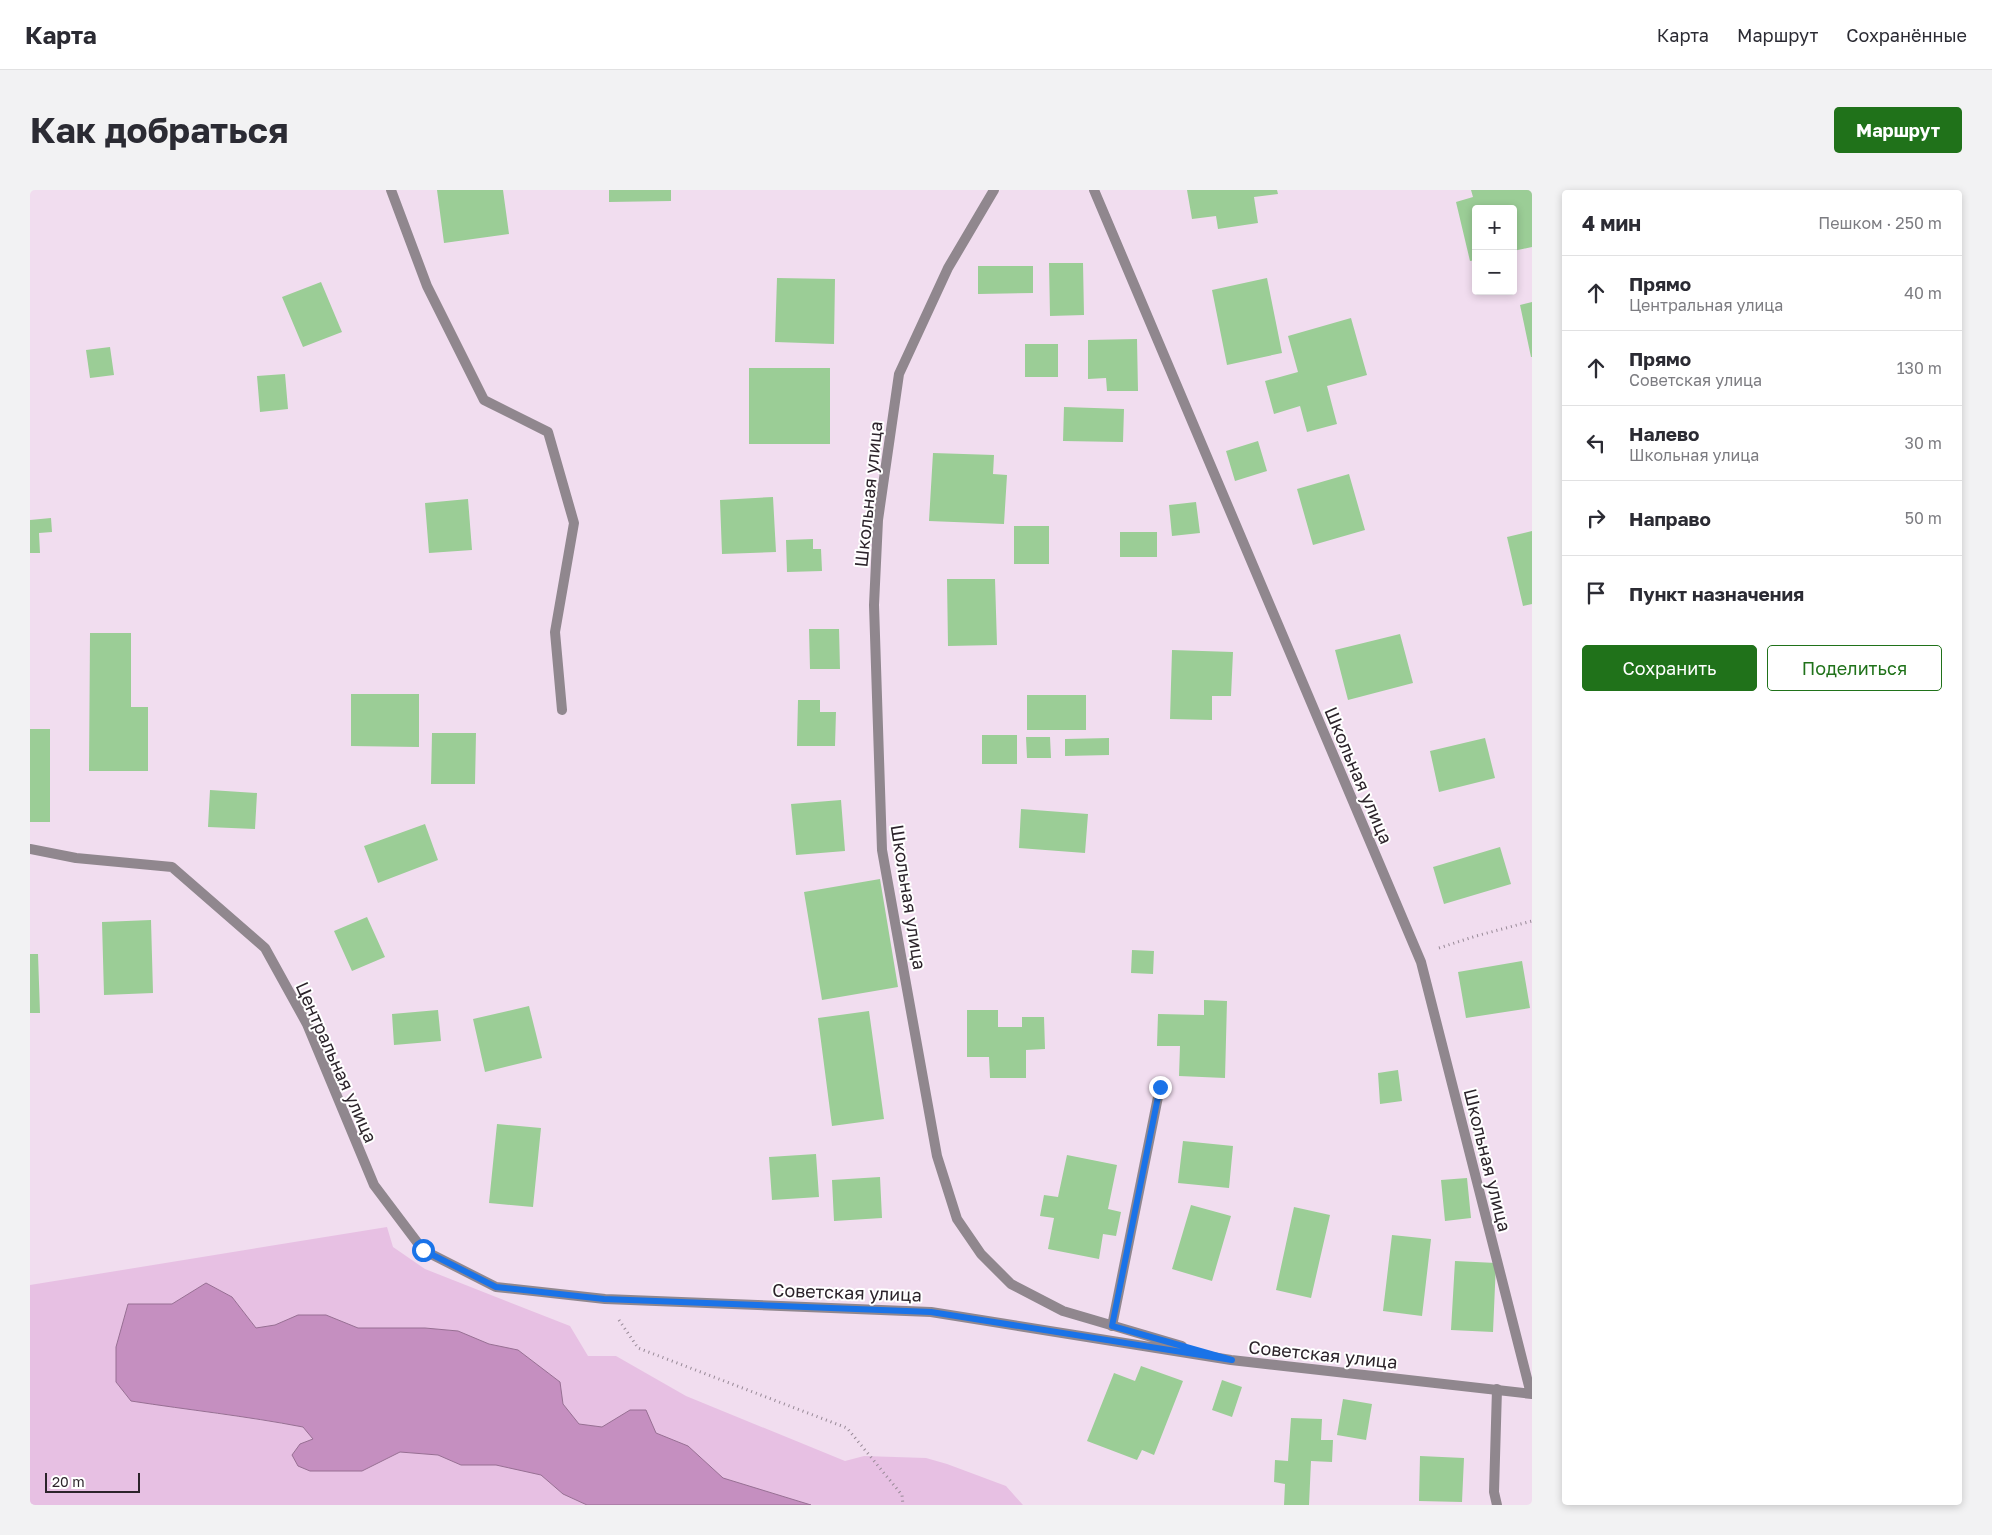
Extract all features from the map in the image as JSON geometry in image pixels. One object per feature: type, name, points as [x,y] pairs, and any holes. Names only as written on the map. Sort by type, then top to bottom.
[{"type":"street","points":[[391,190],[427,286],[484,400],[548,432],[574,523],[555,632],[562,710]]},
{"type":"street","name":"Школьная улица","points":[[994,190],[948,268],[899,374],[878,520],[874,605],[882,850],[937,1156],[957,1219],[981,1254],[1011,1284],[1063,1311],[1232,1360]]},
{"type":"street","name":"Школьная улица","points":[[1094,190],[1418,955],[1531,1394]]},
{"type":"street","name":"Центральная улица","points":[[30,849],[76,858],[172,867],[265,948],[306,1024],[374,1185],[423,1250],[496,1287],[604,1299]]},
{"type":"street","points":[[1112,1326],[1160,1087]]},
{"type":"street","name":"Советская улица","points":[[604,1299],[931,1312],[1232,1360],[1531,1394]]},
{"type":"street","points":[[1497,1389],[1494,1492],[1497,1505]]},
{"type":"path","points":[[1418,955],[1476,936],[1532,921]]},
{"type":"path","points":[[604,1299],[638,1348],[847,1428],[902,1495],[903,1505]]},
{"type":"shaded area","points":[[387,1227],[393,1247],[425,1269],[570,1326],[588,1356],[616,1356],[686,1396],[845,1461],[864,1456],[926,1458],[1006,1486],[1023,1505],[811,1505],[723,1478],[688,1446],[656,1433],[630,1410],[602,1427],[579,1424],[563,1404],[560,1382],[518,1350],[489,1344],[458,1331],[425,1328],[358,1328],[326,1315],[298,1315],[275,1325],[256,1328],[232,1297],[206,1283],[172,1304],[128,1304],[116,1382],[131,1401],[303,1427],[314,1439],[362,1471],[400,1452],[438,1455],[461,1465],[496,1465],[541,1475],[563,1494],[587,1505],[30,1505],[30,1285]]},
{"type":"shaded area","points":[[206,1283],[232,1297],[256,1328],[275,1325],[298,1315],[326,1315],[358,1328],[425,1328],[458,1331],[489,1344],[518,1350],[560,1382],[563,1404],[579,1424],[602,1427],[630,1410],[646,1410],[656,1433],[688,1446],[723,1478],[811,1505],[587,1505],[563,1494],[541,1475],[496,1465],[461,1465],[438,1455],[400,1452],[362,1471],[310,1471],[298,1466],[292,1455],[300,1444],[313,1439],[303,1427],[131,1401],[116,1382],[116,1347],[128,1304],[172,1304]]},
{"type":"building","points":[[437,190],[503,190],[509,234],[444,243]]},
{"type":"building","points":[[609,190],[671,190],[671,201],[609,202]]},
{"type":"building","points":[[1187,190],[1277,190],[1278,194],[1254,197],[1258,223],[1218,229],[1216,216],[1192,219]]},
{"type":"building","points":[[1471,190],[1532,190],[1532,247],[1517,250],[1517,205],[1472,205],[1472,261],[1470,261],[1456,202],[1473,197]]},
{"type":"building","points":[[1049,263],[1083,263],[1084,315],[1050,316]]},
{"type":"building","points":[[978,266],[1033,266],[1033,293],[978,294]]},
{"type":"building","points":[[777,278],[835,279],[834,344],[775,342]]},
{"type":"building","points":[[1267,278],[1282,353],[1227,365],[1212,290]]},
{"type":"building","points":[[321,282],[342,332],[303,347],[282,297]]},
{"type":"building","points":[[1532,302],[1532,357],[1531,357],[1520,305]]},
{"type":"building","points":[[1351,318],[1367,375],[1327,386],[1337,424],[1307,432],[1300,406],[1274,414],[1265,381],[1298,372],[1288,336]]},
{"type":"building","points":[[1137,339],[1138,391],[1107,391],[1106,378],[1088,379],[1088,340]]},
{"type":"building","points":[[1025,344],[1058,344],[1058,377],[1025,377]]},
{"type":"building","points":[[110,347],[114,375],[90,378],[86,350]]},
{"type":"building","points":[[749,368],[830,368],[830,444],[749,444]]},
{"type":"building","points":[[285,374],[288,409],[260,412],[257,376]]},
{"type":"building","points":[[1064,407],[1124,409],[1123,442],[1063,441]]},
{"type":"building","points":[[1258,441],[1267,471],[1235,481],[1226,451]]},
{"type":"building","points":[[933,453],[994,455],[993,474],[1007,475],[1004,524],[929,521]]},
{"type":"building","points":[[1349,474],[1365,530],[1313,545],[1297,489]]},
{"type":"building","points":[[773,497],[776,552],[722,554],[720,500]]},
{"type":"building","points":[[468,499],[472,550],[429,553],[425,503]]},
{"type":"building","points":[[1196,502],[1200,533],[1172,536],[1169,505]]},
{"type":"building","points":[[51,518],[52,532],[39,533],[40,553],[30,553],[30,520]]},
{"type":"building","points":[[1014,526],[1049,526],[1049,564],[1014,564]]},
{"type":"building","points":[[1532,531],[1532,604],[1523,606],[1507,537]]},
{"type":"building","points":[[1120,532],[1157,532],[1157,557],[1120,557]]},
{"type":"building","points":[[813,539],[813,549],[821,549],[822,571],[787,572],[786,540]]},
{"type":"building","points":[[947,579],[995,579],[997,645],[948,646]]},
{"type":"building","points":[[809,629],[839,629],[840,669],[810,669]]},
{"type":"building","points":[[90,633],[131,633],[131,707],[148,707],[148,771],[89,771]]},
{"type":"building","points":[[1400,634],[1413,683],[1348,700],[1335,650]]},
{"type":"building","points":[[1172,650],[1233,652],[1231,696],[1212,696],[1212,720],[1170,719]]},
{"type":"building","points":[[351,694],[419,694],[419,747],[351,746]]},
{"type":"building","points":[[1027,695],[1086,695],[1086,730],[1027,730]]},
{"type":"building","points":[[798,700],[820,700],[820,712],[836,712],[835,746],[797,746]]},
{"type":"building","points":[[30,729],[50,729],[50,822],[30,822]]},
{"type":"building","points":[[432,733],[476,733],[475,784],[431,784]]},
{"type":"building","points":[[982,735],[1017,735],[1017,764],[982,764]]},
{"type":"building","points":[[1026,737],[1050,737],[1051,758],[1027,758]]},
{"type":"building","points":[[1109,738],[1109,755],[1065,756],[1065,739]]},
{"type":"building","points":[[1485,738],[1495,778],[1439,792],[1430,751]]},
{"type":"building","points":[[210,790],[257,793],[255,829],[208,827]]},
{"type":"building","points":[[841,800],[845,851],[796,855],[791,804]]},
{"type":"building","points":[[1021,809],[1088,814],[1085,853],[1019,848]]},
{"type":"building","points":[[425,824],[438,860],[378,883],[364,846]]},
{"type":"building","points":[[1500,847],[1511,884],[1444,904],[1433,867]]},
{"type":"building","points":[[880,879],[898,987],[822,1000],[804,892]]},
{"type":"building","points":[[367,917],[385,957],[352,971],[334,931]]},
{"type":"building","points":[[151,920],[153,993],[104,995],[102,922]]},
{"type":"building","points":[[1132,950],[1154,951],[1153,974],[1131,973]]},
{"type":"building","points":[[30,954],[38,954],[40,1013],[30,1013]]},
{"type":"building","points":[[1522,961],[1530,1008],[1466,1018],[1458,972]]},
{"type":"building","points":[[1204,1000],[1227,1001],[1225,1078],[1179,1076],[1180,1046],[1157,1046],[1158,1014],[1204,1015]]},
{"type":"building","points":[[529,1006],[542,1058],[485,1072],[473,1019]]},
{"type":"building","points":[[438,1010],[441,1041],[394,1045],[392,1014]]},
{"type":"building","points":[[967,1010],[998,1010],[998,1027],[1022,1027],[1022,1017],[1044,1017],[1045,1049],[1026,1050],[1026,1078],[990,1078],[989,1057],[967,1057]]},
{"type":"building","points":[[869,1011],[884,1119],[832,1126],[818,1018]]},
{"type":"building","points":[[1398,1070],[1402,1101],[1380,1104],[1378,1073]]},
{"type":"building","points":[[497,1124],[541,1128],[533,1207],[489,1203]]},
{"type":"building","points":[[1183,1141],[1233,1146],[1229,1188],[1178,1183]]},
{"type":"building","points":[[816,1154],[819,1197],[772,1200],[769,1157]]},
{"type":"building","points":[[1067,1155],[1117,1165],[1108,1209],[1121,1212],[1116,1236],[1103,1234],[1099,1259],[1048,1249],[1054,1218],[1040,1216],[1044,1195],[1058,1197]]},
{"type":"building","points":[[880,1177],[882,1218],[834,1221],[832,1180]]},
{"type":"building","points":[[1467,1178],[1471,1218],[1445,1221],[1441,1180]]},
{"type":"building","points":[[1191,1205],[1231,1216],[1212,1281],[1172,1269]]},
{"type":"building","points":[[1294,1207],[1330,1215],[1311,1298],[1276,1290]]},
{"type":"building","points":[[1392,1235],[1431,1239],[1422,1316],[1383,1311]]},
{"type":"building","points":[[1455,1261],[1496,1263],[1493,1332],[1451,1330]]},
{"type":"building","points":[[1141,1366],[1183,1381],[1154,1455],[1142,1450],[1137,1460],[1087,1441],[1114,1373],[1135,1381]]},
{"type":"building","points":[[1222,1380],[1242,1387],[1232,1417],[1212,1410]]},
{"type":"building","points":[[1343,1399],[1372,1404],[1366,1440],[1337,1435]]},
{"type":"building","points":[[1291,1418],[1322,1419],[1321,1440],[1333,1440],[1332,1462],[1311,1461],[1309,1505],[1284,1505],[1285,1484],[1274,1482],[1275,1460],[1288,1461]]},
{"type":"building","points":[[1420,1456],[1464,1458],[1462,1502],[1419,1501]]},
{"type":"route","points":[[423,1250],[496,1287],[604,1299],[931,1312],[1232,1360],[1112,1326],[1160,1087]]}]
